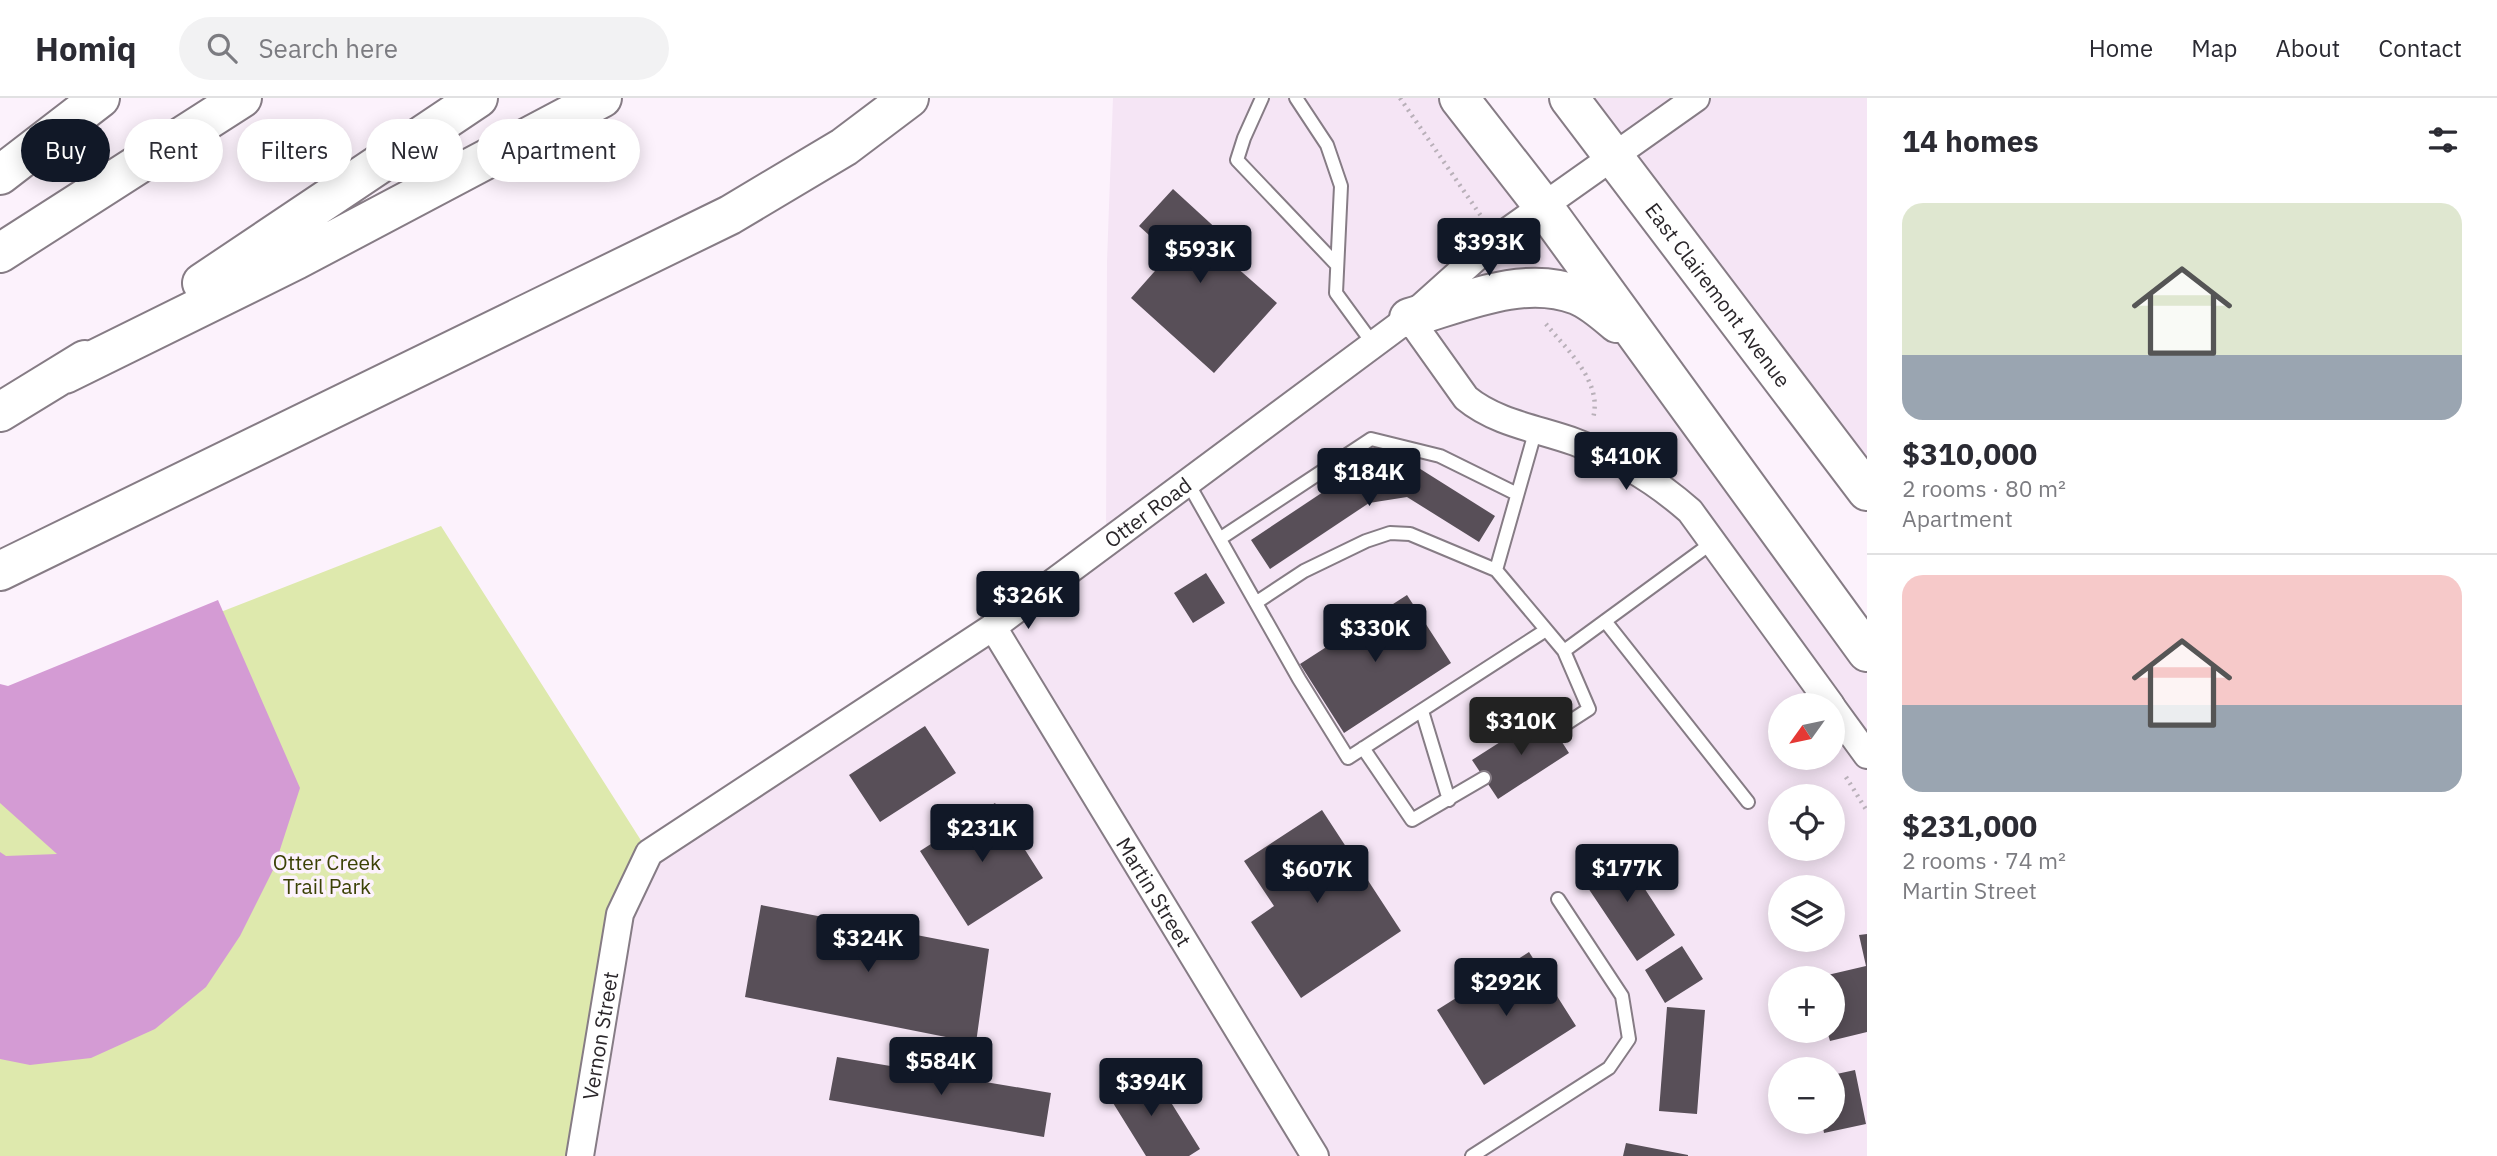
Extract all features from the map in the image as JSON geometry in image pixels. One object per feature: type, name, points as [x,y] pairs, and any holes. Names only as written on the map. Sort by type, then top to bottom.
[{"type":"main road","points":[[0,175],[100,98]]},
{"type":"main road","points":[[0,253],[242,98]]},
{"type":"main road","points":[[0,412],[65,374],[478,98]]},
{"type":"main road","points":[[65,374],[296,260],[602,98]]},
{"type":"main road","points":[[653,254],[758,183],[873,98]]},
{"type":"main road","points":[[0,571],[730,215],[844,147],[909,98]]},
{"type":"main road","points":[[1459,98],[1543,206],[1867,652]]},
{"type":"main road","name":"East Clairemont Avenue","points":[[1569,98],[1867,491]]},
{"type":"main road","points":[[1409,318],[1520,288],[1553,289],[1580,296],[1641,341]]},
{"type":"street","name":"Otter Road","points":[[620,914],[649,853],[993,627],[1374,345],[1409,318],[1498,238],[1696,98]]},
{"type":"street","points":[[1409,318],[1466,398],[1488,413],[1607,456],[1649,478],[1690,511],[1823,693]]},
{"type":"street","name":"Martin Street","points":[[993,627],[1315,1156]]},
{"type":"street","points":[[1845,724],[1867,755]]},
{"type":"street","name":"Vernon Street","points":[[580,1156],[620,914]]},
{"type":"lane","points":[[1262,98],[1237,160],[1337,265]]},
{"type":"lane","points":[[1296,98],[1327,145],[1341,186],[1336,293],[1374,345]]},
{"type":"lane","points":[[1496,570],[1536,429]]},
{"type":"lane","points":[[1221,538],[1371,439],[1440,456],[1517,494]]},
{"type":"lane","points":[[1188,483],[1299,679],[1348,758],[1546,630]]},
{"type":"lane","points":[[1257,602],[1316,565],[1366,541],[1390,533],[1410,534],[1496,570],[1564,651],[1589,709],[1555,731]]},
{"type":"lane","points":[[1564,651],[1714,542]]},
{"type":"lane","points":[[1605,621],[1748,802]]},
{"type":"lane","points":[[1422,711],[1449,800]]},
{"type":"lane","points":[[1363,748],[1412,820],[1484,778]]},
{"type":"lane","points":[[1472,1156],[1609,1068],[1629,1039],[1622,996],[1558,899]]},
{"type":"path","points":[[1841,770],[1867,811]]},
{"type":"shaded area","points":[[1113,98],[1459,98],[1867,652],[1867,1156],[580,1156],[620,914],[649,853],[1106,540],[1107,261]]},
{"type":"shaded area","points":[[1569,98],[1867,98],[1867,491]]},
{"type":"shaded area","points":[[218,600],[300,788],[274,868],[240,936],[206,987],[155,1029],[91,1058],[30,1065],[0,1059],[0,852],[6,856],[57,854],[0,803],[0,684],[8,686]]},
{"type":"green space","name":"Otter Creek Trail Park","points":[[441,526],[649,853],[620,914],[580,1156],[0,1156],[0,698]]},
{"type":"building","points":[[1173,189],[1245,255],[1235,266],[1277,303],[1214,373],[1131,298],[1170,254],[1139,226]]},
{"type":"building","points":[[1414,465],[1495,516],[1479,542],[1407,497],[1369,503],[1270,569],[1251,540],[1359,468]]},
{"type":"building","points":[[1206,573],[1225,603],[1193,623],[1174,593]]},
{"type":"building","points":[[1407,595],[1451,663],[1344,733],[1300,664]]},
{"type":"building","points":[[1544,714],[1569,753],[1498,799],[1472,760]]},
{"type":"building","points":[[925,726],[956,773],[880,822],[849,775]]},
{"type":"building","points":[[995,803],[1043,878],[968,926],[920,851]]},
{"type":"building","points":[[1322,810],[1401,931],[1301,998],[1251,922],[1274,906],[1244,861]]},
{"type":"building","points":[[1618,848],[1675,935],[1637,961],[1578,873]]},
{"type":"building","points":[[761,905],[989,949],[976,1043],[745,997]]},
{"type":"building","points":[[1867,934],[1867,1032],[1845,1037],[1845,971],[1866,966],[1859,935]]},
{"type":"building","points":[[1682,946],[1703,979],[1665,1003],[1645,970]]},
{"type":"building","points":[[1529,952],[1576,1026],[1484,1085],[1437,1010]]},
{"type":"building","points":[[1667,1007],[1705,1010],[1697,1114],[1659,1111]]},
{"type":"building","points":[[837,1057],[1051,1093],[1044,1137],[829,1100]]},
{"type":"building","points":[[1140,1068],[1155,1092],[1162,1088],[1200,1149],[1189,1156],[1146,1156],[1105,1090]]},
{"type":"building","points":[[1855,1070],[1866,1124],[1845,1128],[1845,1072]]},
{"type":"building","points":[[1626,1143],[1688,1155],[1688,1156],[1623,1156]]}]
